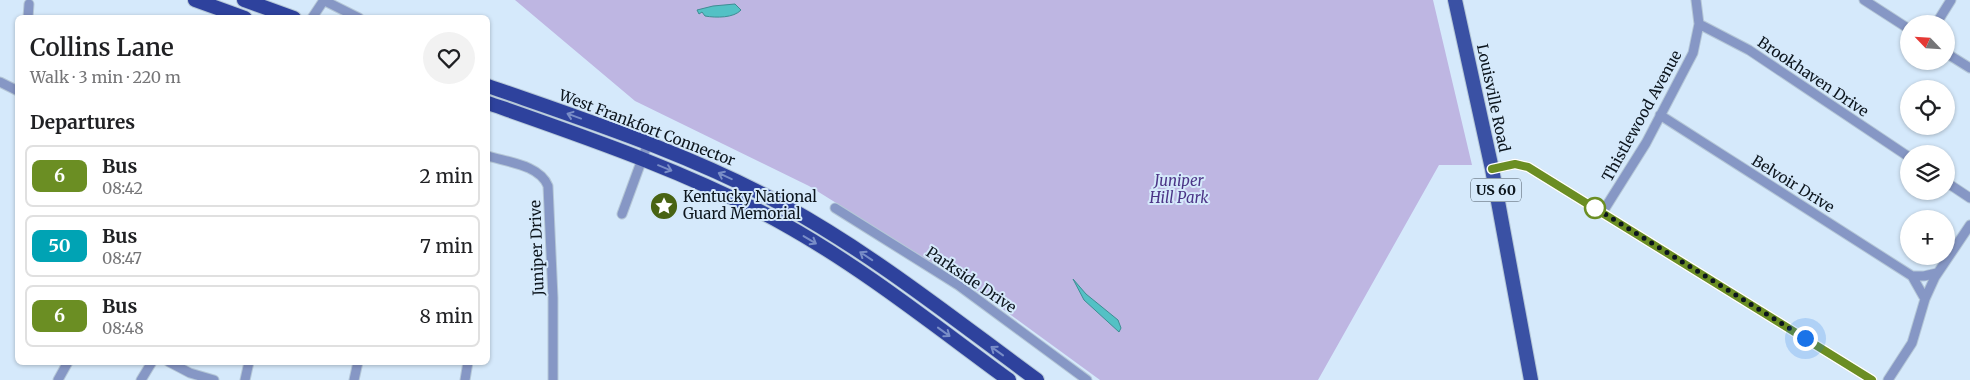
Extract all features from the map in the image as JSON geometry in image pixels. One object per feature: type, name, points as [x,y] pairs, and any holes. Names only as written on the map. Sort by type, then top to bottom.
[{"type":"highway","points":[[194,0],[236,15]]},
{"type":"highway","points":[[244,0],[286,15]]},
{"type":"highway","name":"West Frankfort Connector","points":[[490,87],[648,143],[722,174],[785,206],[820,226],[880,266],[1037,380]]},
{"type":"highway","name":"West Frankfort Connector","points":[[490,105],[642,158],[726,195],[783,224],[822,246],[877,283],[1009,380]]},
{"type":"main road","name":"Louisville Road","points":[[1455,0],[1492,169],[1531,380]]},
{"type":"street","points":[[314,15],[324,0],[353,15]]},
{"type":"street","name":"Thistlewood Avenue","points":[[1602,213],[1637,157],[1693,52],[1699,24],[1696,0]]},
{"type":"street","points":[[1864,0],[1900,23]]},
{"type":"street","points":[[1941,15],[1950,0]]},
{"type":"street","points":[[28,15],[29,4]]},
{"type":"street","name":"Brookhaven Drive","points":[[1699,24],[1749,50],[1900,151]]},
{"type":"street","points":[[1955,59],[1970,68]]},
{"type":"street","points":[[0,82],[15,90]]},
{"type":"street","name":"Belvoir Drive","points":[[1660,116],[1912,276],[1925,299]]},
{"type":"street","points":[[622,214],[648,143]]},
{"type":"street","name":"Juniper Drive","points":[[490,157],[534,170],[544,178],[548,186],[553,298],[553,380]]},
{"type":"street","points":[[1492,169],[1515,164],[1521,165],[1872,380]]},
{"type":"street","points":[[1955,188],[1970,198]]},
{"type":"street","name":"Parkside Drive","points":[[835,208],[958,285],[1087,380]]},
{"type":"street","points":[[1888,380],[1912,343],[1925,299],[1937,273],[1970,225]]},
{"type":"street","points":[[1912,276],[1937,273]]},
{"type":"street","points":[[58,380],[66,365]]},
{"type":"street","points":[[141,380],[150,365]]},
{"type":"street","points":[[175,365],[190,373],[214,380]]},
{"type":"street","points":[[245,380],[248,365]]},
{"type":"street","points":[[354,380],[357,365]]},
{"type":"street","points":[[465,380],[468,365]]},
{"type":"green space","name":"Juniper Hill Park","points":[[515,0],[1433,0],[1472,165],[1439,165],[1318,380],[1100,380],[982,294],[809,186],[635,101]]},
{"type":"shaded area","points":[[735,4],[741,10],[734,15],[724,17],[705,16],[702,12],[699,14],[697,10],[713,6]]},
{"type":"shaded area","points":[[1073,279],[1086,294],[1118,320],[1121,328],[1119,332],[1084,300]]},
{"type":"bus line","name":"6","points":[[1492,169],[1515,164],[1528,167],[1872,380]]},
{"type":"place","name":"Kentucky National Guard Memorial","points":[[664,206]]},
{"type":"route","points":[[1595,208],[1589,204],[1805,338]]}]
